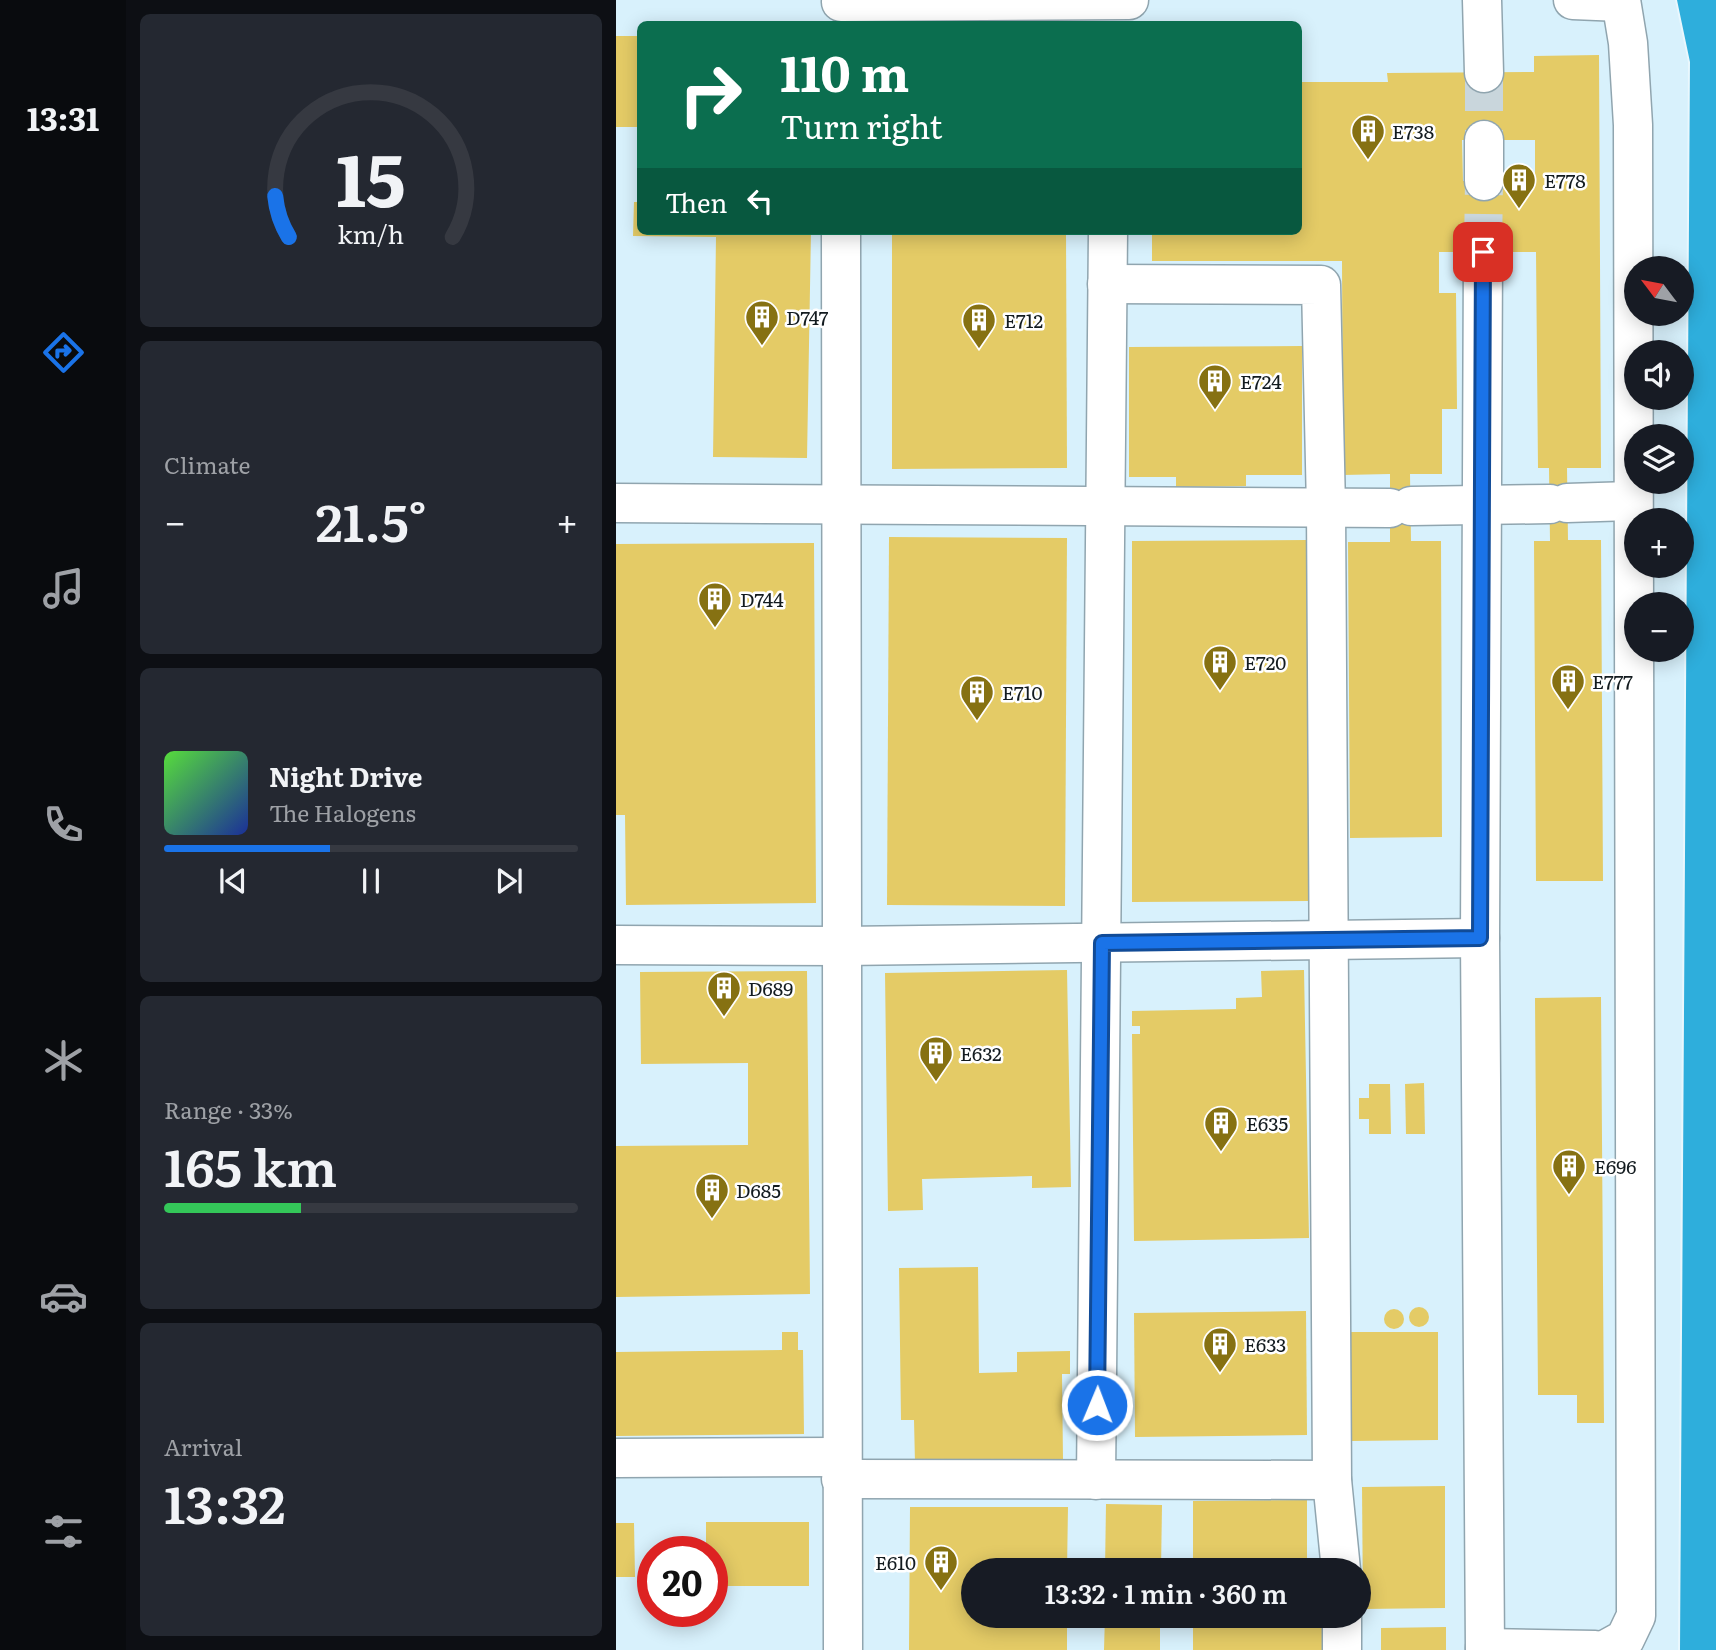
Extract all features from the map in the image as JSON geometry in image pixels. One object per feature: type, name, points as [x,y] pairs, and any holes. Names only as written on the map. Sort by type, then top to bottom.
[{"type":"street","points":[[1109,21],[1110,0]]},
{"type":"street","points":[[841,9],[1129,0]]},
{"type":"street","points":[[1482,0],[1484,73]]},
{"type":"street","points":[[1573,0],[1621,1],[1628,43],[1633,125],[1631,501],[1636,1616],[1625,1639],[1605,1650]]},
{"type":"street","points":[[1484,140],[1484,181]]},
{"type":"street","points":[[841,235],[843,1650]]},
{"type":"street","points":[[1096,1469],[1108,235]]},
{"type":"street","points":[[1483,252],[1480,938],[1485,1649],[1595,1650]]},
{"type":"street","points":[[1107,284],[1321,285],[1326,508],[1326,940],[1332,1469],[1340,1558]]},
{"type":"street","points":[[616,503],[1326,508],[1631,501]]},
{"type":"street","points":[[616,946],[843,946],[1480,938]]},
{"type":"street","points":[[616,1458],[841,1468],[1332,1469]]},
{"type":"street","points":[[1342,1628],[1342,1650]]},
{"type":"shaded area","points":[[616,0],[1675,0],[1688,62],[1687,256],[1624,256],[1624,326],[1686,326],[1686,340],[1624,340],[1624,410],[1686,410],[1686,424],[1624,424],[1624,494],[1685,494],[1685,508],[1624,508],[1624,578],[1685,578],[1685,592],[1624,592],[1624,662],[1684,662],[1678,1650],[616,1650]]},
{"type":"water","points":[[1677,0],[1716,0],[1716,1650],[1680,1650],[1686,662],[1694,662],[1694,592],[1687,592],[1687,578],[1694,578],[1694,508],[1687,508],[1687,494],[1694,494],[1694,424],[1688,424],[1688,410],[1694,410],[1694,340],[1688,340],[1688,326],[1694,326],[1694,256],[1689,256],[1690,62]]},
{"type":"building","points":[[616,36],[637,36],[637,127],[616,127]]},
{"type":"building","points":[[1599,55],[1601,468],[1567,468],[1568,540],[1601,540],[1603,881],[1536,881],[1534,541],[1550,541],[1549,468],[1538,468],[1536,252],[1439,252],[1439,293],[1456,293],[1457,409],[1442,409],[1442,474],[1410,474],[1411,541],[1441,541],[1442,837],[1350,838],[1348,542],[1390,542],[1390,474],[1343,475],[1342,261],[1152,261],[1152,235],[1302,235],[1302,82],[1388,82],[1387,73],[1534,72],[1534,56]],"holes":[[[1462,140],[1535,140],[1535,180],[1463,181]]]},
{"type":"building","name":"D747","points":[[634,202],[637,202],[637,235],[811,235],[807,458],[713,457],[716,237],[633,236]]},
{"type":"building","name":"E712","points":[[892,235],[1066,235],[1067,468],[892,469]]},
{"type":"building","name":"E724","points":[[1302,346],[1302,475],[1246,475],[1246,486],[1176,487],[1176,477],[1129,477],[1129,347]]},
{"type":"building","name":"E710","points":[[889,537],[1067,538],[1065,906],[887,905]]},
{"type":"building","name":"E720","points":[[1308,540],[1309,901],[1132,902],[1132,541]]},
{"type":"building","points":[[814,543],[816,903],[626,905],[625,815],[616,815],[616,544]]},
{"type":"building","name":"E632","points":[[1067,970],[1071,1187],[1032,1188],[1032,1176],[922,1179],[923,1210],[888,1211],[885,973]]},
{"type":"building","name":"E635","points":[[1304,970],[1309,1238],[1134,1241],[1132,1034],[1140,1034],[1140,1026],[1132,1026],[1132,1011],[1236,1009],[1236,998],[1262,997],[1261,971]]},
{"type":"building","points":[[807,971],[810,1294],[616,1297],[616,1146],[748,1145],[748,1063],[641,1064],[640,972]]},
{"type":"building","name":"E696","points":[[1601,997],[1604,1423],[1577,1423],[1577,1395],[1538,1395],[1535,998]]},
{"type":"building","points":[[1424,1083],[1425,1134],[1406,1134],[1405,1084]]},
{"type":"building","points":[[1369,1084],[1390,1084],[1391,1134],[1369,1134],[1369,1119],[1359,1119],[1359,1098],[1369,1098]]},
{"type":"building","points":[[978,1267],[979,1373],[1017,1372],[1017,1352],[1070,1351],[1070,1374],[1062,1374],[1063,1460],[915,1463],[914,1420],[901,1420],[899,1268]]},
{"type":"building","points":[[1419,1307],[1426,1310],[1429,1317],[1426,1324],[1419,1327],[1412,1324],[1409,1317],[1412,1310]]},
{"type":"building","points":[[1394,1309],[1401,1312],[1404,1319],[1401,1326],[1394,1329],[1387,1326],[1384,1319],[1387,1312]]},
{"type":"building","name":"E633","points":[[1306,1311],[1307,1435],[1135,1437],[1134,1313]]},
{"type":"building","points":[[782,1332],[798,1332],[798,1350],[803,1350],[804,1434],[616,1436],[616,1352],[782,1350]]},
{"type":"building","points":[[1351,1332],[1438,1332],[1438,1440],[1351,1441]]},
{"type":"building","points":[[1445,1486],[1445,1608],[1371,1609],[1371,1558],[1363,1558],[1362,1487]]},
{"type":"building","points":[[1307,1500],[1307,1558],[1193,1558],[1193,1501]]},
{"type":"building","points":[[1106,1504],[1162,1505],[1161,1558],[1105,1558]]},
{"type":"building","name":"E610","points":[[910,1507],[1068,1507],[1067,1558],[961,1558],[961,1628],[1067,1628],[1067,1650],[909,1650]]},
{"type":"building","points":[[706,1522],[809,1522],[809,1586],[728,1586],[728,1536],[706,1536]]},
{"type":"building","points":[[616,1523],[634,1523],[635,1577],[616,1577]]},
{"type":"building","points":[[1446,1627],[1446,1650],[1381,1650],[1381,1628]]},
{"type":"building","points":[[1105,1628],[1160,1628],[1160,1650],[1104,1650]]},
{"type":"building","points":[[1193,1628],[1329,1628],[1329,1650],[1193,1650]]},
{"type":"tunnel","points":[[1484,73],[1484,140]]},
{"type":"tunnel","points":[[1483,252],[1484,181]]},
{"type":"place","name":"E738","points":[[1368,161]]},
{"type":"place","name":"E778","points":[[1519,210]]},
{"type":"place","name":"D747","points":[[762,347]]},
{"type":"place","name":"E712","points":[[979,350]]},
{"type":"place","name":"E724","points":[[1215,411]]},
{"type":"place","name":"D744","points":[[715,629]]},
{"type":"place","name":"E720","points":[[1220,692]]},
{"type":"place","name":"E777","points":[[1568,711]]},
{"type":"place","name":"E710","points":[[977,722]]},
{"type":"place","name":"D689","points":[[724,1018]]},
{"type":"place","name":"E632","points":[[936,1083]]},
{"type":"place","name":"E635","points":[[1221,1153]]},
{"type":"place","name":"E696","points":[[1569,1196]]},
{"type":"place","name":"D685","points":[[712,1220]]},
{"type":"place","name":"E633","points":[[1220,1374]]},
{"type":"place","name":"E610","points":[[941,1592]]},
{"type":"route","points":[[1097,1405],[1102,943],[1480,938],[1483,252]]}]
